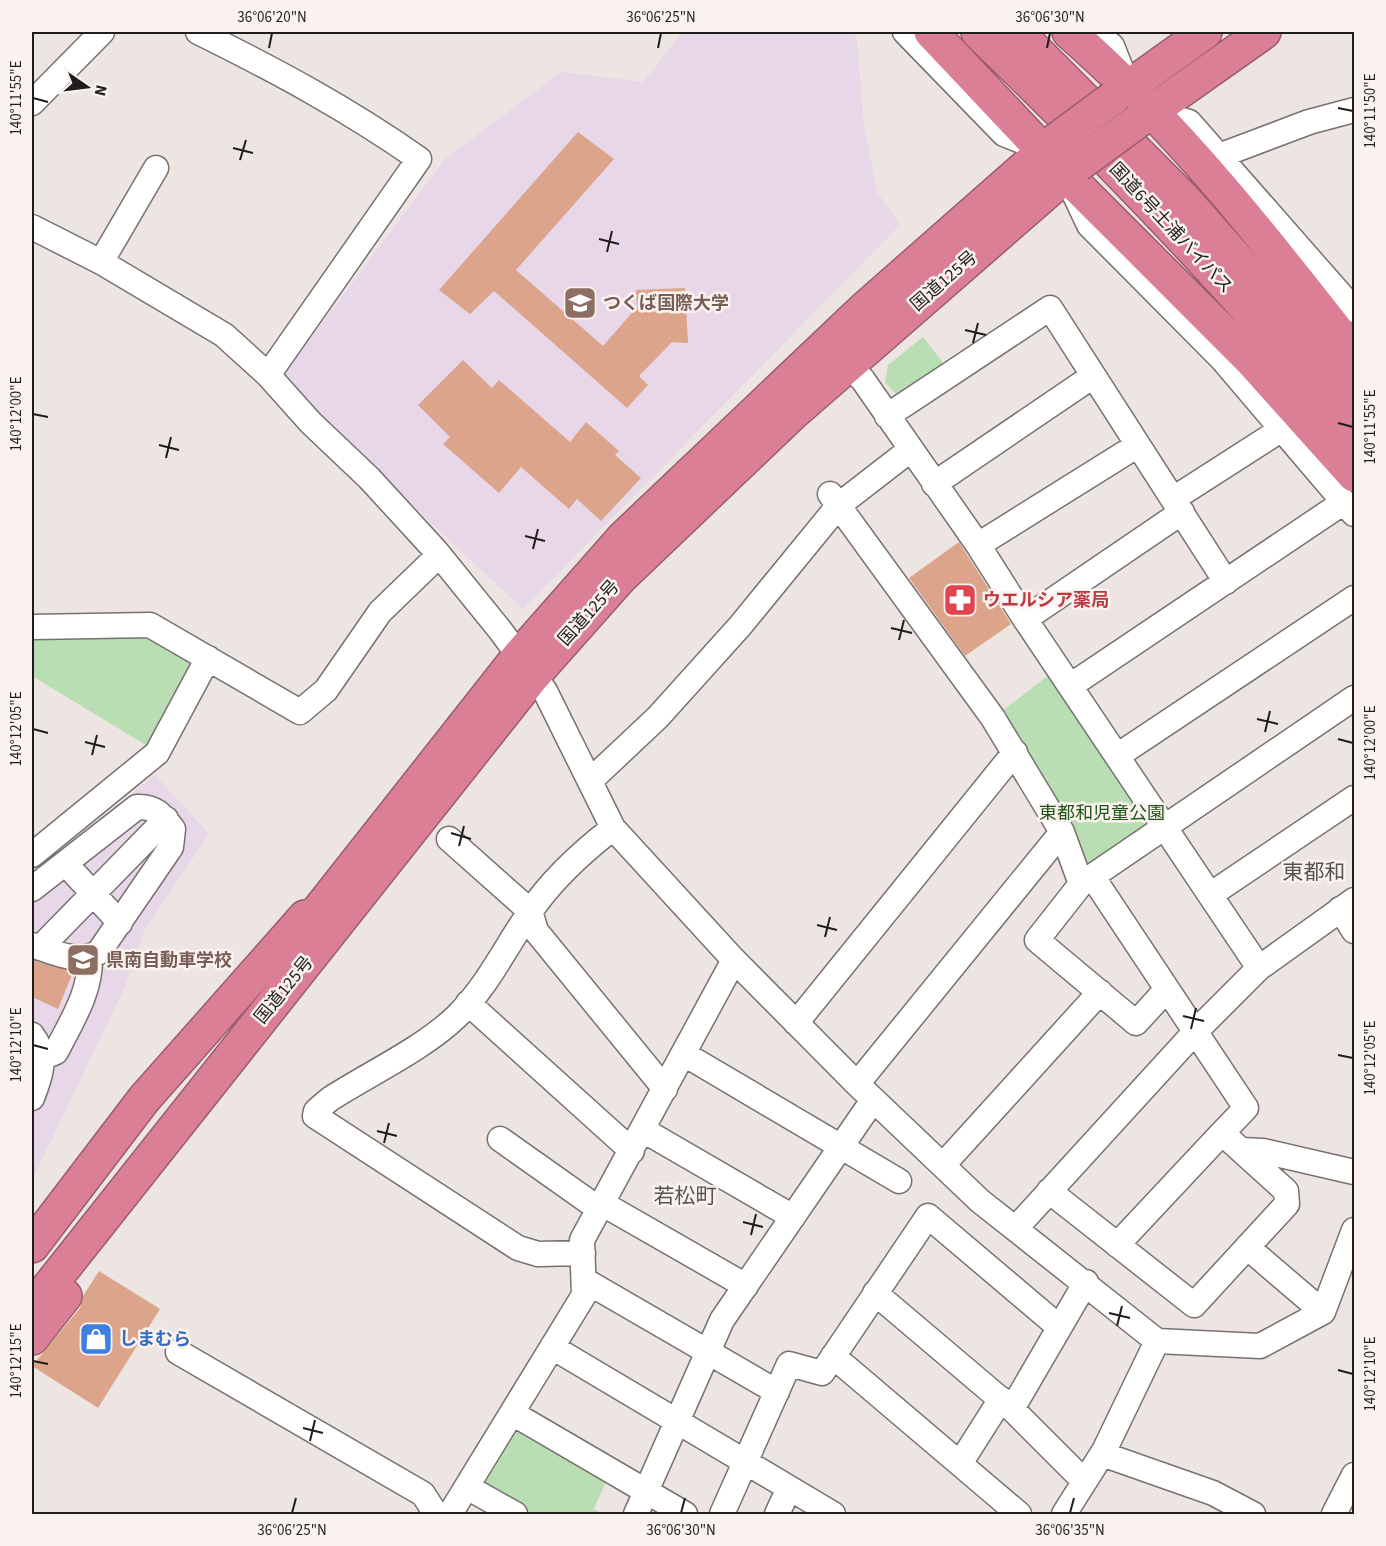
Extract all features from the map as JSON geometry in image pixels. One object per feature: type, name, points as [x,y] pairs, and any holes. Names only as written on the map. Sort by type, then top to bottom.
[{"type":"highway","points":[[932,32],[1049,146],[1251,359],[1351,497]]},
{"type":"highway","name":"国道6号土浦バイパス","points":[[978,32],[1161,216],[1307,375],[1354,433]]},
{"type":"highway","name":"国道6号土浦バイパス","points":[[1017,32],[1184,199],[1354,392]]},
{"type":"highway","points":[[1069,32],[1121,92],[1304,289],[1354,353]]},
{"type":"highway","name":"国道125号","points":[[32,1308],[380,851],[526,666],[792,414],[838,354],[1049,146],[1205,32]]},
{"type":"highway","name":"国道125号","points":[[838,354],[1072,170],[1263,32]]},
{"type":"highway","points":[[32,1245],[144,1100],[380,851]]},
{"type":"highway","points":[[32,1338],[191,1138],[380,851]]},
{"type":"highway","name":"国道125号","points":[[32,1275],[380,851]]},
{"type":"street","points":[[32,103],[102,32]]},
{"type":"street","points":[[198,32],[236,39],[300,82],[363,120],[419,159],[268,375]]},
{"type":"street","points":[[905,32],[1004,134],[1049,146]]},
{"type":"street","points":[[1095,32],[1112,46],[1121,92]]},
{"type":"street","points":[[1219,156],[1310,122],[1354,110]]},
{"type":"street","points":[[1145,116],[1189,122],[1354,310]]},
{"type":"street","points":[[101,262],[156,168]]},
{"type":"street","points":[[1070,686],[1351,497],[1282,429],[1222,359],[1089,225],[1072,170]]},
{"type":"street","points":[[32,226],[101,262],[224,335],[268,375],[311,423],[369,478],[439,555],[545,691],[613,828],[734,960],[865,1092],[980,1201],[1086,1282],[1158,1341],[1260,1346],[1323,1312],[1354,1230]]},
{"type":"street","points":[[887,416],[1050,308],[1226,582]]},
{"type":"street","points":[[838,354],[863,380],[978,545],[1259,968]]},
{"type":"street","points":[[934,484],[1093,376]]},
{"type":"street","points":[[1025,619],[1282,429]]},
{"type":"street","points":[[978,545],[1138,445]]},
{"type":"street","points":[[590,781],[658,717],[740,626],[834,500],[910,450]]},
{"type":"street","points":[[834,500],[930,628],[1015,752],[1087,880],[1167,989],[1246,1108],[1117,1245]]},
{"type":"street","points":[[32,627],[150,625],[300,712],[326,690],[380,612],[439,555]]},
{"type":"street","points":[[1117,756],[1354,598]]},
{"type":"street","points":[[32,855],[157,753],[208,658]]},
{"type":"street","points":[[1167,989],[1136,1023],[1037,940],[1087,880],[1354,698]]},
{"type":"street","points":[[796,1023],[1015,752]]},
{"type":"street","points":[[1210,895],[1354,798]]},
{"type":"street","points":[[32,889],[137,807],[151,808],[166,819],[174,834],[171,847],[99,952],[90,958],[69,957],[36,946],[93,894],[166,819]]},
{"type":"street","points":[[583,1253],[538,1254],[518,1248],[315,1116],[330,1099],[432,1035],[456,1017],[489,976],[530,911],[582,852],[613,828]]},
{"type":"street","points":[[636,1515],[722,1320],[841,1147],[865,1092],[1062,832]]},
{"type":"street","points":[[449,839],[530,911],[536,931],[665,1089]]},
{"type":"street","points":[[65,863],[120,923]]},
{"type":"street","points":[[1016,1228],[1195,1032],[1259,968],[1347,905],[1354,931]]},
{"type":"street","points":[[42,1058],[56,1052],[85,992],[90,974],[90,958]]},
{"type":"street","points":[[450,1515],[584,1295],[582,1240],[734,960]]},
{"type":"street","points":[[943,1165],[1100,992]]},
{"type":"street","points":[[468,1003],[632,1151]]},
{"type":"street","points":[[32,1035],[39,1045],[42,1058],[40,1075],[32,1098]]},
{"type":"street","points":[[684,1054],[899,1181]]},
{"type":"street","points":[[643,1130],[793,1216]]},
{"type":"street","points":[[1049,1191],[1194,1305],[1287,1204],[1286,1191],[1222,1133]]},
{"type":"street","points":[[500,1139],[601,1206],[746,1286]]},
{"type":"street","points":[[1241,1149],[1263,1151],[1354,1172]]},
{"type":"street","points":[[722,1515],[789,1364],[822,1373],[928,1216],[1059,1327]]},
{"type":"street","points":[[1247,1247],[1323,1312]]},
{"type":"street","points":[[584,1280],[777,1392]]},
{"type":"street","points":[[961,1462],[1006,1404],[1059,1327],[1086,1282]]},
{"type":"street","points":[[875,1293],[1006,1404],[1084,1481]]},
{"type":"street","points":[[1064,1515],[1102,1454],[1158,1341]]},
{"type":"street","points":[[552,1347],[833,1515]]},
{"type":"street","points":[[178,1352],[423,1494],[436,1515]]},
{"type":"street","points":[[833,1356],[961,1462],[1019,1515]]},
{"type":"street","points":[[512,1413],[685,1515]]},
{"type":"street","points":[[1102,1454],[1213,1493],[1253,1515]]},
{"type":"street","points":[[1335,1515],[1354,1475]]},
{"type":"street","points":[[467,1487],[515,1515]]},
{"type":"street","points":[[777,1515],[789,1488]]},
{"type":"shaded area","name":"つくば国際大学","points":[[683,32],[853,32],[857,39],[864,124],[877,192],[900,225],[523,609],[279,381],[445,159],[561,72],[643,82]]},
{"type":"shaded area","name":"県南自動車学校","points":[[155,775],[209,834],[144,931],[124,989],[32,1180],[32,872]]},
{"type":"green space","points":[[923,337],[947,368],[901,399],[885,383],[888,365]]},
{"type":"green space","points":[[149,630],[203,660],[154,750],[32,676],[32,633]]},
{"type":"green space","name":"東都和児童公園","points":[[1058,668],[1164,827],[1092,876],[993,718]]},
{"type":"green space","points":[[513,1418],[609,1475],[594,1509],[603,1514],[522,1514],[471,1486]]},
{"type":"building","points":[[578,132],[614,159],[516,270],[603,346],[637,307],[636,290],[685,288],[688,343],[672,342],[639,376],[648,385],[627,408],[494,291],[470,314],[439,290]]},
{"type":"building","points":[[463,360],[492,388],[499,380],[570,442],[586,422],[619,451],[615,455],[641,478],[601,521],[577,499],[569,509],[521,467],[499,493],[443,444],[450,437],[418,405]]},
{"type":"building","name":"ウエルシア薬局","points":[[959,542],[1011,624],[965,656],[909,578]]},
{"type":"building","name":"県南自動車学校","points":[[32,960],[73,972],[58,1009],[32,997]]},
{"type":"building","points":[[99,1271],[160,1309],[98,1408],[32,1366],[80,1308],[83,1296]]},
{"type":"place","name":"つくば国際大学","points":[[580,303]]},
{"type":"place","name":"ウエルシア薬局","points":[[960,600]]},
{"type":"place","name":"県南自動車学校","points":[[83,960]]},
{"type":"place","name":"しまむら","points":[[96,1339]]},
{"type":"district","name":"東都和","points":[[1314,872]]},
{"type":"district","name":"若松町","points":[[685,1196]]}]
